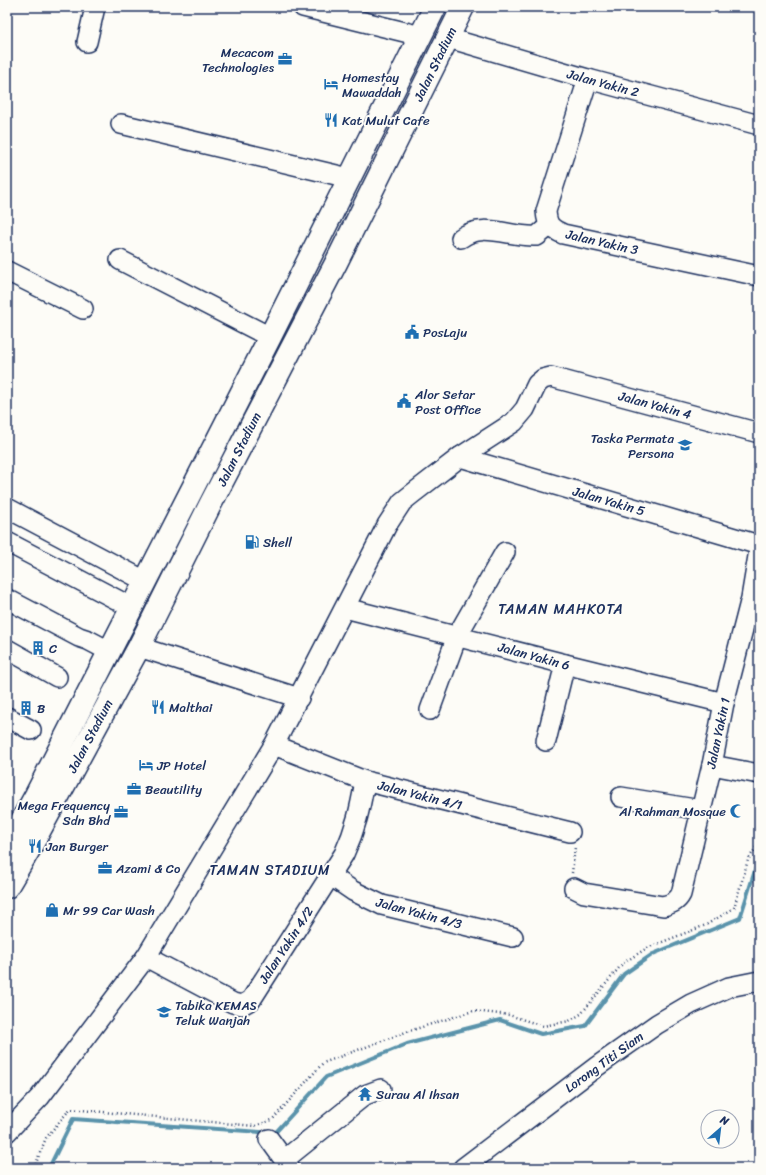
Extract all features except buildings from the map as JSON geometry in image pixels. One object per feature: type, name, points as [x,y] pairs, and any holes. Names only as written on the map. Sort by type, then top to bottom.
[{"type":"main road","name":"Jalan Stadium","points":[[7,847],[36,795],[270,337],[435,7]]},
{"type":"main road","name":"Jalan Stadium","points":[[7,887],[30,848],[139,647],[210,505],[336,263],[463,7]]},
{"type":"street","points":[[86,42],[95,7]]},
{"type":"street","points":[[303,7],[421,36]]},
{"type":"street","name":"Jalan Yakin 2","points":[[448,38],[588,79],[759,125]]},
{"type":"street","name":"Jalan Yakin 3","points":[[588,79],[546,211],[546,219],[549,226],[563,234],[759,276]]},
{"type":"street","points":[[122,124],[349,178]]},
{"type":"street","points":[[461,238],[467,233],[479,230],[517,236],[537,236],[549,226]]},
{"type":"street","points":[[120,260],[270,337]]},
{"type":"street","points":[[7,271],[83,309]]},
{"type":"street","name":"Jalan Yakin 4","points":[[460,457],[514,422],[525,409],[537,384],[543,379],[551,376],[759,433]]},
{"type":"street","points":[[7,1132],[40,1097],[146,957],[274,745],[394,513],[402,502],[460,457]]},
{"type":"street","name":"Jalan Yakin 5","points":[[460,457],[759,545]]},
{"type":"street","points":[[7,508],[145,581]]},
{"type":"street","points":[[7,542],[131,607]]},
{"type":"street","name":"Jalan Yakin 1","points":[[574,888],[584,893],[663,906],[679,899],[712,765],[724,703],[755,599],[759,550]]},
{"type":"street","points":[[430,710],[457,636],[505,552]]},
{"type":"street","points":[[7,599],[109,651]]},
{"type":"street","name":"Jalan Yakin 6","points":[[345,608],[724,703]]},
{"type":"street","points":[[139,647],[299,698]]},
{"type":"street","points":[[7,649],[57,677]]},
{"type":"street","points":[[546,741],[565,664]]},
{"type":"street","points":[[7,717],[30,730]]},
{"type":"street","name":"Jalan Yakin 4/1","points":[[274,745],[365,781],[570,832]]},
{"type":"street","points":[[712,765],[759,774]]},
{"type":"street","name":"Jalan Yakin 4/2","points":[[146,957],[234,1003],[242,1005],[251,1000],[344,854],[359,815],[365,781]]},
{"type":"street","points":[[621,797],[700,810]]},
{"type":"street","name":"Jalan Yakin 4/3","points":[[330,876],[353,891],[382,904],[513,936]]},
{"type":"street","name":"Lorong Titi Siam","points":[[463,1168],[596,1067],[657,1024],[697,1001],[729,987],[759,981]]},
{"type":"street","points":[[260,1131],[287,1164],[365,1095],[381,1089]]},
{"type":"path","points":[[570,832],[574,837],[575,852],[572,881],[574,888]]},
{"type":"path","points":[[34,1168],[46,1138],[70,1109],[260,1131],[272,1120],[323,1063],[406,1032],[473,1011],[509,1015],[543,1026],[569,1021],[581,1014],[623,963],[647,948],[706,925],[734,908],[748,860],[759,843]]},
{"type":"waterway","points":[[49,1168],[73,1119],[275,1133],[326,1077],[407,1044],[500,1020],[541,1034],[585,1026],[624,974],[653,954],[740,918],[757,864],[759,863]]},
{"type":"place","name":"Mecacom Technologies","points":[[285,59]]},
{"type":"place","name":"Homestay Mawaddah","points":[[331,84]]},
{"type":"place","name":"Kat Mulut Cafe","points":[[331,120]]},
{"type":"place","name":"PosLaju","points":[[412,332]]},
{"type":"place","name":"Alor Setar Post Office","points":[[404,401]]},
{"type":"place","name":"Taska Permata Persona","points":[[685,445]]},
{"type":"place","name":"Shell","points":[[252,542]]},
{"type":"place","name":"C","points":[[38,648]]},
{"type":"place","name":"Malthai","points":[[158,707]]},
{"type":"place","name":"B","points":[[26,708]]},
{"type":"place","name":"JP Hotel","points":[[146,765]]},
{"type":"place","name":"Beautility","points":[[134,789]]},
{"type":"place","name":"Al Rahman Mosque","points":[[737,811]]},
{"type":"place","name":"Mega Frequency Sdn Bhd","points":[[121,812]]},
{"type":"place","name":"Jan Burger","points":[[35,846]]},
{"type":"place","name":"Azami & Co","points":[[105,868]]},
{"type":"place","name":"Mr 99 Car Wash","points":[[52,910]]},
{"type":"place","name":"Tabika KEMAS Teluk Wanjah","points":[[164,1012]]},
{"type":"place","name":"Surau Al Ihsan","points":[[365,1094]]},
{"type":"district","name":"TAMAN MAHKOTA","points":[[561,609]]},
{"type":"district","name":"TAMAN STADIUM","points":[[270,870]]}]
